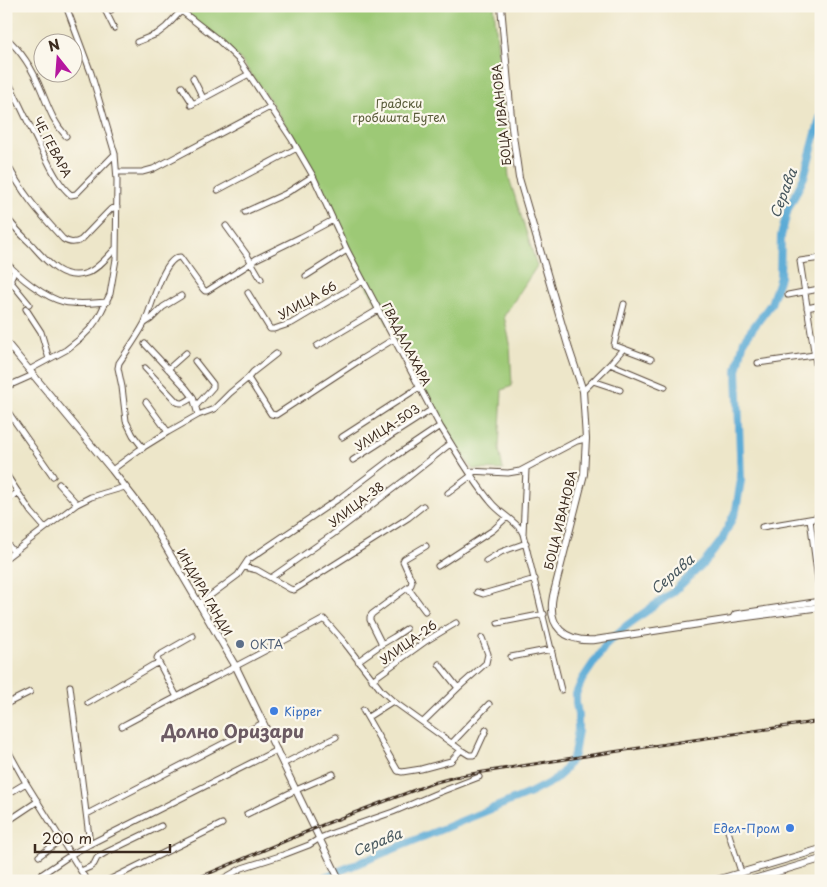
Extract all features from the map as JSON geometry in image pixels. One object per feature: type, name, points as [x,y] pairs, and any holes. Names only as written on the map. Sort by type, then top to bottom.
[{"type":"street","points":[[6,387],[66,350],[80,339],[98,318],[107,302],[114,276],[117,207],[115,154],[91,73],[66,6]]},
{"type":"street","points":[[103,6],[114,28]]},
{"type":"street","name":"ГВАДАЛАХАРА","points":[[175,6],[225,45],[249,74],[313,176],[346,250],[418,388],[450,444],[490,501],[500,512],[519,527],[523,534],[561,690]]},
{"type":"street","name":"БОЦА ИВАНОВА","points":[[501,6],[512,128],[519,178],[569,349],[583,390],[586,460],[582,486],[552,601],[552,614],[555,622]]},
{"type":"street","points":[[137,42],[157,34],[181,11]]},
{"type":"street","name":"ЧЕ ГЕВАРА","points":[[6,38],[28,62],[56,124],[66,136]]},
{"type":"street","points":[[182,87],[192,104],[249,74]]},
{"type":"street","name":"ЧЕ ГЕВАРА","points":[[6,78],[53,172],[71,195],[76,194],[115,154]]},
{"type":"street","points":[[193,78],[204,98]]},
{"type":"street","points":[[117,172],[142,172],[153,169],[270,107]]},
{"type":"street","points":[[218,190],[297,148]]},
{"type":"street","points":[[6,161],[28,199],[63,238],[69,242],[81,240],[107,212],[117,207]]},
{"type":"street","points":[[246,212],[281,196],[313,176]]},
{"type":"street","points":[[6,216],[48,262],[63,273],[73,275],[89,272],[116,248]]},
{"type":"street","points":[[143,448],[133,435],[126,421],[118,368],[145,323],[162,276],[176,257],[180,257],[205,291],[212,289],[251,262],[333,220]]},
{"type":"street","points":[[226,226],[261,279]]},
{"type":"street","points":[[306,276],[346,250]]},
{"type":"street","points":[[821,258],[800,261],[821,396]]},
{"type":"street","points":[[6,262],[14,272],[49,297],[63,302],[78,304],[107,302]]},
{"type":"street","points":[[14,272],[11,282],[28,306],[40,332],[49,359]]},
{"type":"street","name":"УЛИЦА 66","points":[[248,293],[270,328],[274,329],[292,323],[363,281]]},
{"type":"street","points":[[788,295],[819,289]]},
{"type":"street","points":[[145,323],[163,307],[181,296]]},
{"type":"street","points":[[624,304],[614,345],[651,359]]},
{"type":"street","points":[[807,308],[821,305]]},
{"type":"street","points":[[317,346],[378,310]]},
{"type":"street","points":[[248,378],[271,414],[276,415],[394,339]]},
{"type":"street","name":"ИНДИРА ГАНДИ","points":[[6,342],[138,502],[150,520],[236,667],[340,879]]},
{"type":"street","points":[[145,344],[186,388],[196,406],[198,415]]},
{"type":"street","points":[[583,390],[623,349]]},
{"type":"street","points":[[168,369],[186,353]]},
{"type":"street","points":[[112,470],[168,432],[198,415],[211,411],[276,354]]},
{"type":"street","points":[[758,363],[821,354]]},
{"type":"street","points":[[195,361],[213,384],[213,387],[196,406]]},
{"type":"street","points":[[610,364],[666,387]]},
{"type":"street","points":[[145,368],[177,402],[184,403],[192,397]]},
{"type":"street","points":[[593,381],[620,390]]},
{"type":"street","points":[[342,437],[418,388]]},
{"type":"street","points":[[146,402],[168,432]]},
{"type":"street","points":[[6,409],[53,476]]},
{"type":"street","name":"УЛИЦА-503","points":[[354,460],[430,410]]},
{"type":"street","points":[[199,604],[238,575],[248,560],[341,498],[391,459],[440,426]]},
{"type":"street","points":[[448,493],[470,473],[508,473],[520,471],[570,445],[586,439]]},
{"type":"street","name":"УЛИЦА-38","points":[[272,578],[406,480],[450,444]]},
{"type":"street","points":[[523,534],[526,469]]},
{"type":"street","points":[[6,474],[31,512],[45,528]]},
{"type":"street","points":[[60,484],[76,504]]},
{"type":"street","points":[[6,558],[76,504],[91,497],[125,487]]},
{"type":"street","points":[[6,501],[18,492]]},
{"type":"street","points":[[244,567],[257,570],[294,590],[408,518],[423,506]]},
{"type":"street","points":[[762,527],[821,516]]},
{"type":"street","points":[[438,566],[493,530],[507,517]]},
{"type":"street","points":[[498,622],[544,617],[555,622],[558,628],[571,638],[584,641],[821,606],[810,519]]},
{"type":"street","points":[[6,543],[14,552]]},
{"type":"street","points":[[486,562],[501,552],[526,543]]},
{"type":"street","points":[[382,644],[370,620],[370,615],[411,585],[412,581],[404,559],[426,546]]},
{"type":"street","points":[[477,592],[483,594],[535,579]]},
{"type":"street","points":[[408,588],[425,611]]},
{"type":"street","points":[[732,619],[735,614],[821,601]]},
{"type":"street","points":[[122,726],[324,619],[380,690],[461,750],[473,756],[486,730]]},
{"type":"street","name":"УЛИЦА-26","points":[[372,680],[426,641],[456,623]]},
{"type":"street","points":[[358,661],[406,629]]},
{"type":"street","points":[[177,697],[157,658],[193,636]]},
{"type":"street","points":[[423,722],[486,664],[488,654],[482,638]]},
{"type":"street","points":[[511,657],[552,649]]},
{"type":"street","points":[[88,703],[159,663]]},
{"type":"street","points":[[439,664],[458,688]]},
{"type":"street","points":[[70,686],[90,844]]},
{"type":"street","points":[[6,704],[30,692]]},
{"type":"street","points":[[368,717],[393,701]]},
{"type":"street","points":[[452,743],[489,704]]},
{"type":"street","points":[[363,710],[398,771],[421,769],[451,760],[461,750]]},
{"type":"street","points":[[87,814],[263,723]]},
{"type":"street","points":[[283,764],[336,737]]},
{"type":"street","points":[[6,747],[26,783],[72,854],[87,881]]},
{"type":"street","points":[[32,881],[90,844],[277,750]]},
{"type":"street","points":[[247,814],[333,774]]},
{"type":"street","points":[[220,881],[242,868],[283,855],[309,845],[320,838],[393,812],[479,777]]},
{"type":"street","points":[[6,795],[26,783]]},
{"type":"street","points":[[8,821],[38,802]]},
{"type":"street","points":[[107,881],[222,824]]},
{"type":"street","points":[[81,871],[94,864],[97,858],[161,826]]},
{"type":"street","points":[[728,831],[741,872]]},
{"type":"street","points":[[39,856],[62,839]]},
{"type":"street","points":[[713,881],[821,849]]},
{"type":"street","points":[[747,881],[770,878],[821,859]]},
{"type":"green space","name":"Градски гробишта Бутел","points":[[177,6],[494,6],[509,178],[537,266],[504,316],[510,343],[512,386],[502,390],[499,449],[503,470],[472,469],[446,430],[364,281],[309,162],[271,102],[241,60]]},
{"type":"waterway","name":"Серава","points":[[315,881],[530,793],[553,781],[563,772],[574,755],[578,730],[576,694],[582,680],[607,643],[626,626],[673,592],[705,562],[722,540],[736,510],[741,480],[737,370],[744,340],[771,304],[780,277],[781,236],[788,209],[804,177],[821,115]]},
{"type":"railway","points":[[191,881],[325,824],[433,783],[455,777],[821,721]]},
{"type":"place","name":"ОКТА","points":[[240,644]]},
{"type":"place","name":"Kipper","points":[[274,711]]},
{"type":"place","name":"Едел-Пром","points":[[790,828]]},
{"type":"district","name":"Долно Оризари","points":[[233,730]]}]
